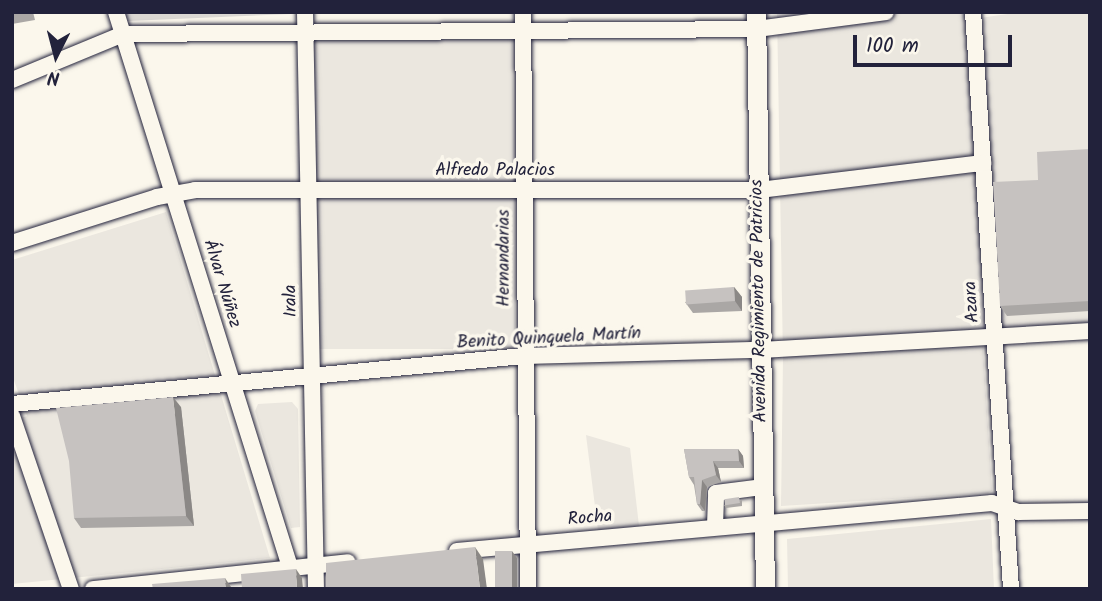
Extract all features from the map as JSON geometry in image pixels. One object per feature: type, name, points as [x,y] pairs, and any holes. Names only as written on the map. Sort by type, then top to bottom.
[{"type":"main road","name":"Avenida Regimiento de Patricios","points":[[757,21],[765,589]]},
{"type":"street","name":"Álvar Núñez","points":[[116,12],[290,567]]},
{"type":"street","name":"Irala","points":[[305,12],[316,589]]},
{"type":"street","name":"Hernandarias","points":[[523,12],[528,589]]},
{"type":"street","points":[[12,80],[123,34],[523,33],[886,12]]},
{"type":"street","name":"Azara","points":[[973,12],[1011,589]]},
{"type":"street","name":"Alfredo Palacios","points":[[12,243],[172,193],[309,190],[759,190],[983,163]]},
{"type":"street","name":"Benito Quinquela Martín","points":[[12,404],[524,356],[761,350],[1090,331]]},
{"type":"street","points":[[12,416],[71,589]]},
{"type":"street","points":[[715,526],[716,493],[762,487]]},
{"type":"street","name":"Rocha","points":[[435,553],[992,503],[1018,512],[1090,512]]},
{"type":"street","points":[[93,589],[369,560]]},
{"type":"shaded area","points":[[125,12],[291,12],[291,14],[128,21]]},
{"type":"shaded area","points":[[777,12],[965,12],[966,20],[1022,12],[1090,12],[1090,322],[982,332],[992,491],[988,493],[781,506],[783,358]]},
{"type":"shaded area","points":[[512,33],[515,181],[316,184],[313,36]]},
{"type":"shaded area","points":[[317,192],[515,192],[515,349],[317,349]]},
{"type":"shaded area","points":[[166,212],[270,558],[12,584],[12,421],[27,416],[12,375],[12,260]]},
{"type":"shaded area","points":[[292,402],[298,409],[300,527],[291,528],[255,411],[258,404]]},
{"type":"shaded area","points":[[586,435],[630,448],[639,526],[598,530]]},
{"type":"shaded area","points":[[991,519],[994,589],[788,589],[787,539]]},
{"type":"building","points":[[1090,149],[1090,301],[1000,306],[993,182],[1038,180],[1037,152]]},
{"type":"building","points":[[734,287],[735,301],[686,304],[685,290]]},
{"type":"building","points":[[173,397],[186,516],[74,518],[69,461],[56,408]]},
{"type":"building","points":[[684,449],[738,449],[739,461],[713,461],[716,475],[702,480],[700,504],[697,504],[694,477],[689,477]]},
{"type":"building","points":[[739,497],[740,503],[725,505],[724,499]]},
{"type":"building","points":[[475,547],[480,589],[326,589],[326,563]]},
{"type":"building","points":[[495,551],[512,551],[512,589],[495,589]]},
{"type":"building","points":[[296,569],[297,589],[242,589],[241,574]]},
{"type":"building","points":[[225,578],[226,589],[153,589],[152,584]]}]
